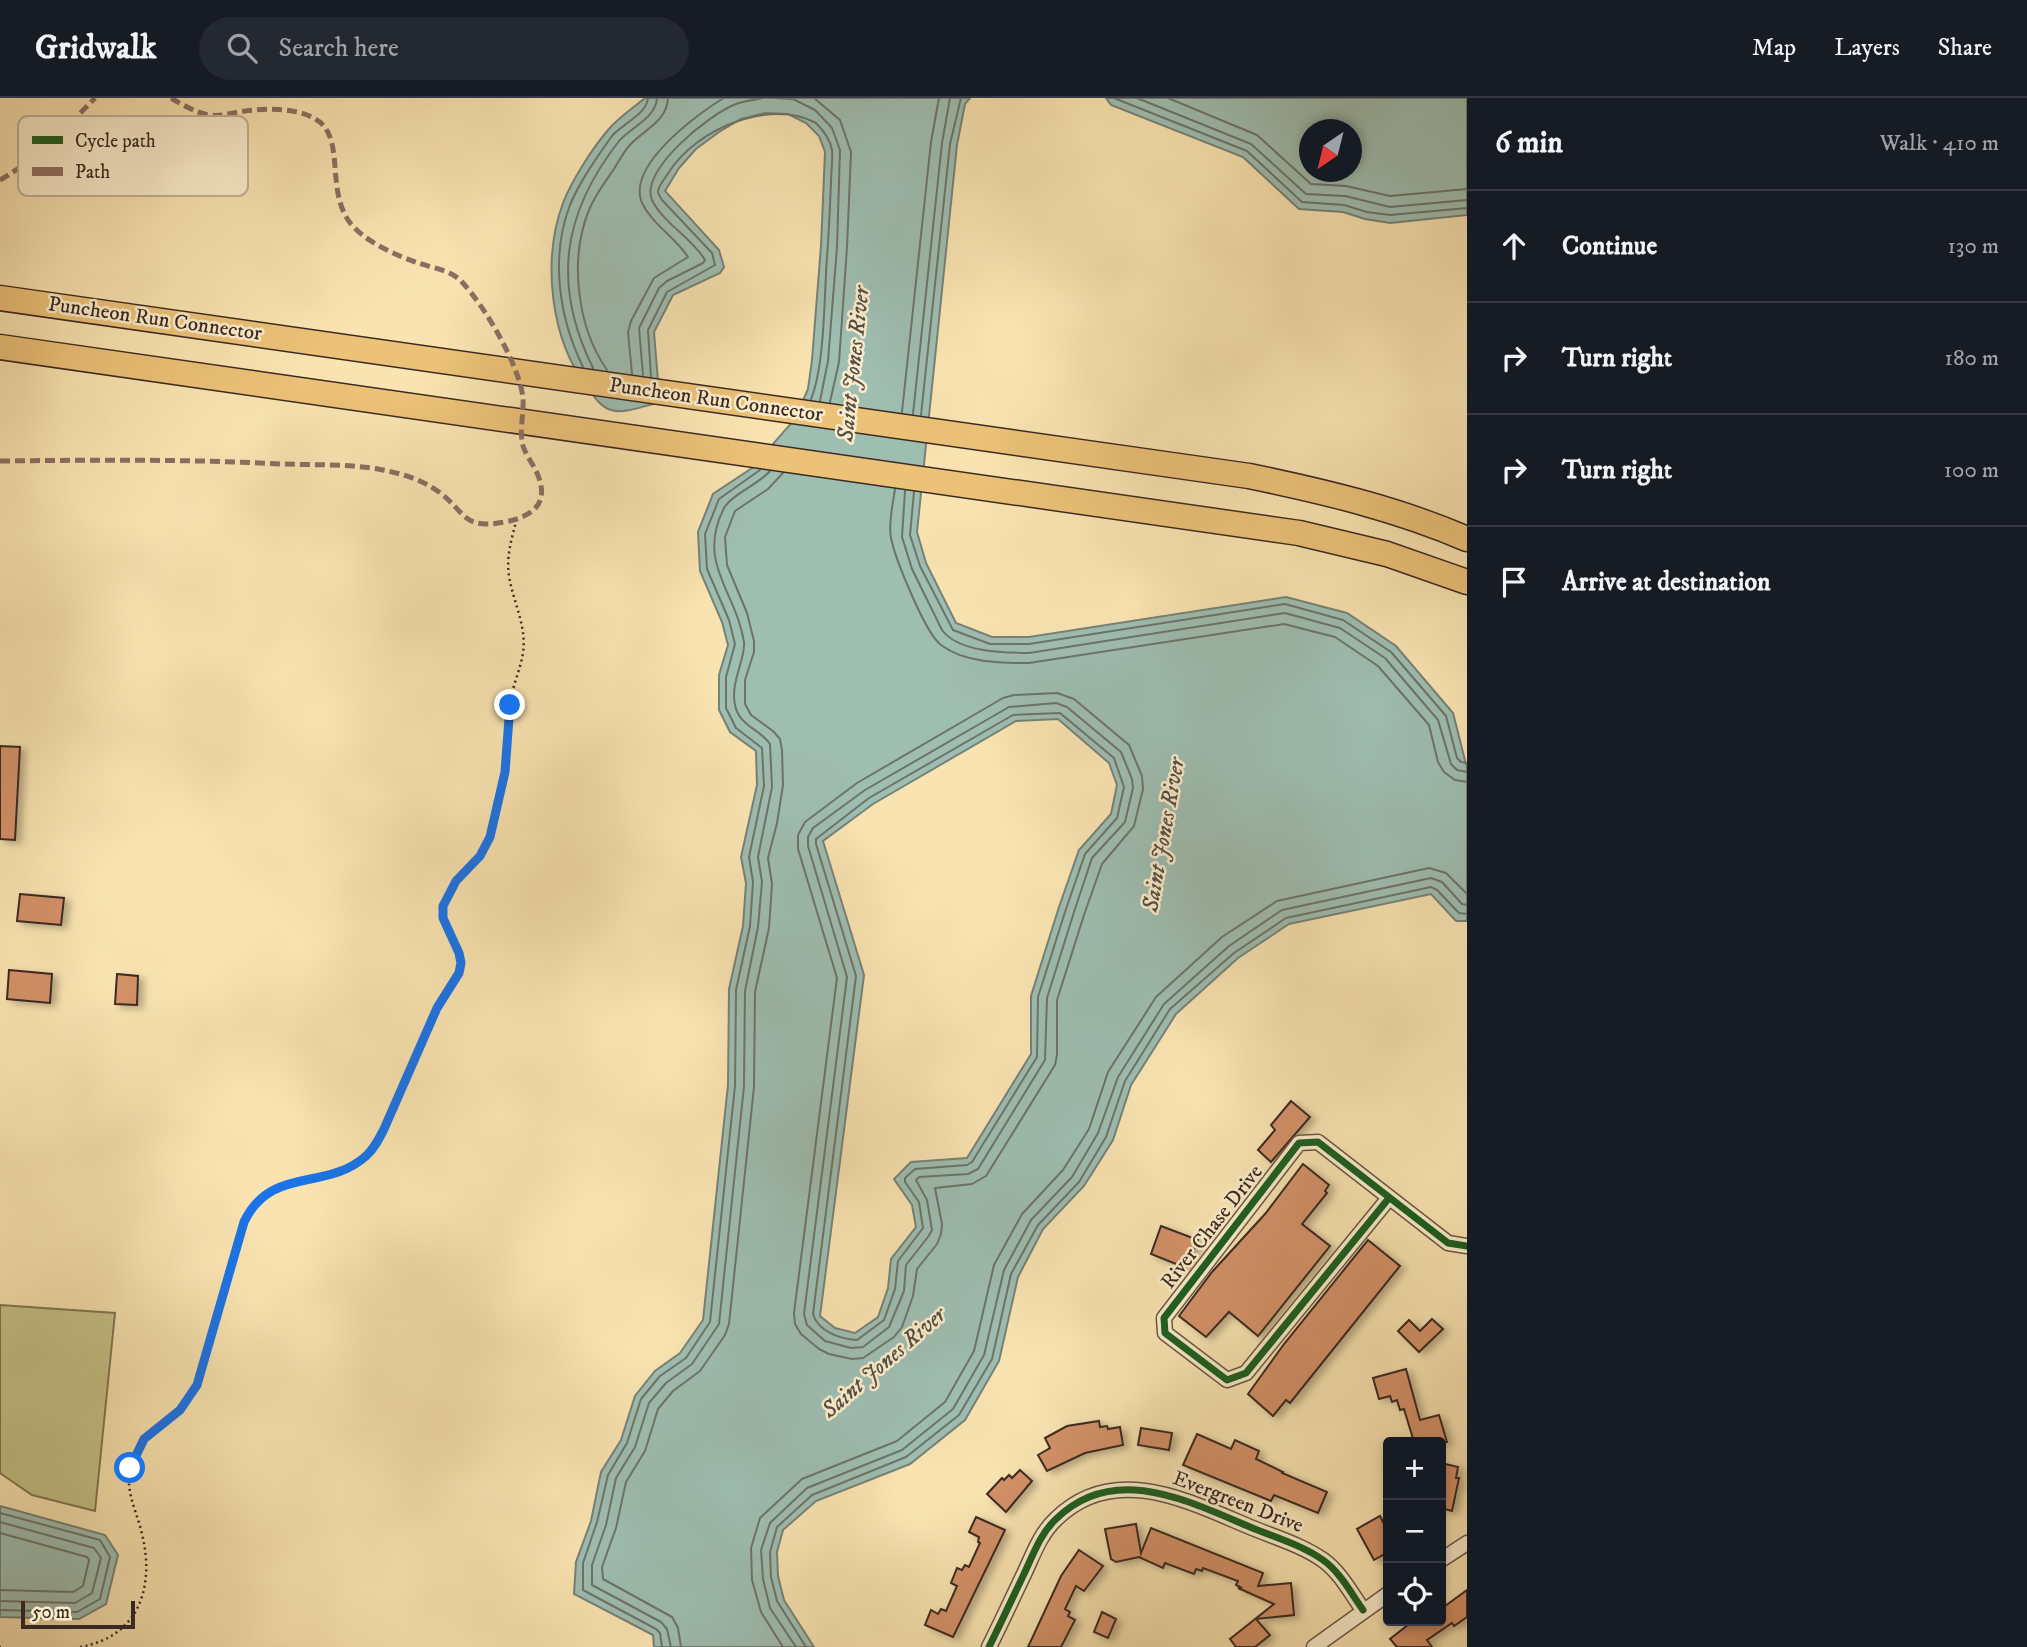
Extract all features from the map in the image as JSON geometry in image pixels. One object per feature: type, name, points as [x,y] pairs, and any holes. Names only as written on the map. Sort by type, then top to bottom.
[{"type":"highway","name":"Puncheon Run Connector","points":[[0,298],[1224,472],[1296,486],[1379,508],[1467,539]]},
{"type":"highway","points":[[0,347],[1299,533],[1387,554],[1467,582]]},
{"type":"street","name":"River Chase Drive","points":[[1389,1198],[1246,1373],[1227,1380],[1165,1333],[1164,1318],[1299,1143],[1318,1142],[1448,1243],[1467,1246]]},
{"type":"street","name":"Evergreen Drive","points":[[989,1647],[1042,1536],[1072,1507],[1089,1497],[1111,1491],[1136,1489],[1189,1502],[1305,1550],[1325,1561],[1339,1575],[1363,1610]]},
{"type":"street","points":[[1446,1557],[1467,1543]]},
{"type":"street","points":[[1314,1647],[1383,1597]]},
{"type":"path","points":[[80,1647],[115,1635],[125,1627],[139,1606],[146,1561],[142,1530],[130,1493],[130,1468],[144,1439],[180,1410],[197,1385],[249,1211],[255,1202],[278,1186],[346,1169],[366,1156],[376,1145],[401,1095],[437,1008],[459,973],[459,953],[443,918],[443,906],[456,881],[480,856],[490,837],[505,772],[510,705],[523,650],[521,621],[508,565],[508,551],[517,519]]},
{"type":"shaded area","points":[[0,1305],[115,1313],[95,1511],[32,1495],[0,1473]]},
{"type":"water","name":"Saint Jones River","points":[[645,98],[970,98],[965,104],[957,145],[917,532],[926,563],[956,623],[992,637],[1029,637],[1286,597],[1347,613],[1396,646],[1453,713],[1467,768],[1467,921],[1456,921],[1431,894],[1289,924],[1238,958],[1176,1014],[1131,1085],[1113,1140],[1084,1186],[1043,1229],[1018,1277],[999,1361],[965,1420],[910,1464],[816,1501],[783,1530],[777,1552],[778,1576],[784,1600],[814,1647],[654,1647],[653,1635],[574,1594],[576,1562],[591,1521],[601,1472],[621,1440],[635,1396],[655,1371],[680,1353],[703,1320],[728,1085],[729,989],[743,926],[746,883],[741,857],[757,785],[756,751],[730,732],[719,710],[719,675],[728,645],[722,622],[700,571],[698,532],[713,494],[752,468],[795,419],[808,389],[821,246],[825,152],[819,136],[806,123],[788,114],[765,113],[741,119],[719,132],[696,149],[679,168],[665,191],[719,250],[724,267],[720,273],[673,295],[654,332],[659,393],[653,404],[621,411],[607,409],[601,404],[575,369],[558,323],[552,274],[556,225],[563,203],[589,155],[608,130]],"holes":[[[1058,719],[1109,763],[1117,785],[1111,814],[1079,850],[1059,907],[1031,996],[1031,1054],[967,1158],[911,1162],[894,1179],[912,1205],[916,1227],[891,1259],[888,1288],[878,1317],[855,1333],[835,1328],[820,1316],[864,975],[823,841],[873,804],[1016,721]]]},
{"type":"water","points":[[1106,98],[1467,98],[1467,215],[1390,223],[1343,212],[1299,209],[1243,157],[1111,105]]},
{"type":"water","points":[[0,1506],[105,1535],[118,1555],[106,1604],[79,1619],[0,1617]]},
{"type":"building","points":[[0,746],[20,747],[15,840],[0,839]]},
{"type":"building","points":[[20,894],[64,898],[61,925],[17,921]]},
{"type":"building","points":[[9,970],[52,974],[50,1003],[7,999]]},
{"type":"building","points":[[117,974],[138,976],[137,1005],[115,1004]]},
{"type":"building","points":[[1291,1101],[1310,1117],[1271,1162],[1258,1150],[1275,1130],[1271,1125]]},
{"type":"building","points":[[1303,1164],[1329,1185],[1325,1191],[1327,1193],[1302,1224],[1330,1246],[1258,1336],[1229,1312],[1206,1337],[1179,1316],[1212,1272],[1265,1214]]},
{"type":"building","points":[[1161,1226],[1198,1240],[1186,1268],[1151,1254]]},
{"type":"building","points":[[1368,1240],[1400,1266],[1290,1403],[1286,1400],[1273,1416],[1248,1394],[1284,1344]]},
{"type":"building","points":[[1432,1319],[1443,1329],[1419,1352],[1398,1331],[1409,1320],[1420,1331]]},
{"type":"building","points":[[1406,1369],[1420,1420],[1439,1415],[1446,1437],[1412,1437],[1404,1409],[1400,1410],[1397,1400],[1392,1402],[1390,1396],[1379,1399],[1373,1378]]},
{"type":"building","points":[[1099,1421],[1100,1427],[1120,1427],[1123,1445],[1085,1453],[1047,1471],[1038,1455],[1050,1448],[1045,1438],[1067,1426]]},
{"type":"building","points":[[1141,1428],[1172,1433],[1169,1450],[1138,1445]]},
{"type":"building","points":[[1197,1434],[1231,1449],[1235,1440],[1259,1451],[1256,1459],[1327,1492],[1318,1513],[1274,1495],[1271,1501],[1183,1465]]},
{"type":"building","points":[[1446,1464],[1458,1467],[1456,1478],[1459,1478],[1452,1511],[1446,1509]]},
{"type":"building","points":[[1020,1470],[1032,1481],[1006,1512],[987,1494],[1002,1478],[1004,1480],[1009,1475],[1012,1478]]},
{"type":"building","points":[[1380,1516],[1383,1522],[1383,1555],[1374,1560],[1357,1529]]},
{"type":"building","points":[[976,1517],[1005,1530],[953,1637],[925,1625],[931,1610],[938,1614],[941,1609],[946,1611],[957,1586],[951,1583],[957,1568],[962,1570],[965,1565],[969,1567],[980,1543],[979,1537],[969,1532]]},
{"type":"building","points":[[1136,1524],[1141,1553],[1151,1528],[1263,1573],[1258,1586],[1291,1583],[1294,1615],[1256,1619],[1270,1635],[1255,1647],[1236,1647],[1230,1639],[1274,1604],[1238,1588],[1242,1588],[1236,1585],[1238,1581],[1203,1568],[1202,1571],[1196,1569],[1194,1574],[1165,1563],[1163,1568],[1139,1557],[1116,1562],[1111,1559],[1105,1529]]},
{"type":"building","points":[[1079,1550],[1103,1566],[1084,1591],[1076,1586],[1065,1609],[1070,1612],[1068,1616],[1075,1620],[1061,1647],[1028,1647],[1061,1576]]},
{"type":"building","points":[[1467,1590],[1467,1617],[1454,1626],[1452,1623],[1427,1640],[1432,1647],[1397,1647],[1390,1639],[1407,1626],[1446,1626],[1446,1605]]},
{"type":"building","points":[[1102,1612],[1116,1619],[1108,1638],[1094,1632]]},
{"type":"marked path","points":[[78,116],[95,98]]},
{"type":"marked path","points":[[0,461],[176,461],[366,467],[425,483],[439,492],[466,518],[480,524],[505,522],[524,516],[531,512],[540,500],[541,483],[522,440],[523,398],[520,384],[500,337],[481,306],[458,278],[382,248],[351,224],[343,212],[339,198],[332,143],[321,123],[295,111],[274,109],[210,115],[195,111],[171,98]]},
{"type":"marked path","points":[[0,180],[18,169]]},
{"type":"cycle path","points":[[1389,1198],[1246,1373],[1227,1380],[1165,1333],[1164,1318],[1299,1143],[1318,1142],[1448,1243],[1467,1246]]},
{"type":"cycle path","points":[[989,1647],[1037,1545],[1050,1525],[1078,1502],[1102,1493],[1127,1490],[1177,1498],[1306,1550],[1335,1570],[1363,1610]]},
{"type":"route","points":[[130,1468],[144,1439],[180,1410],[197,1385],[244,1222],[255,1202],[278,1186],[330,1175],[356,1164],[376,1145],[401,1095],[429,1024],[459,973],[459,953],[443,918],[443,906],[446,895],[480,856],[490,837],[505,772],[510,705]]}]
